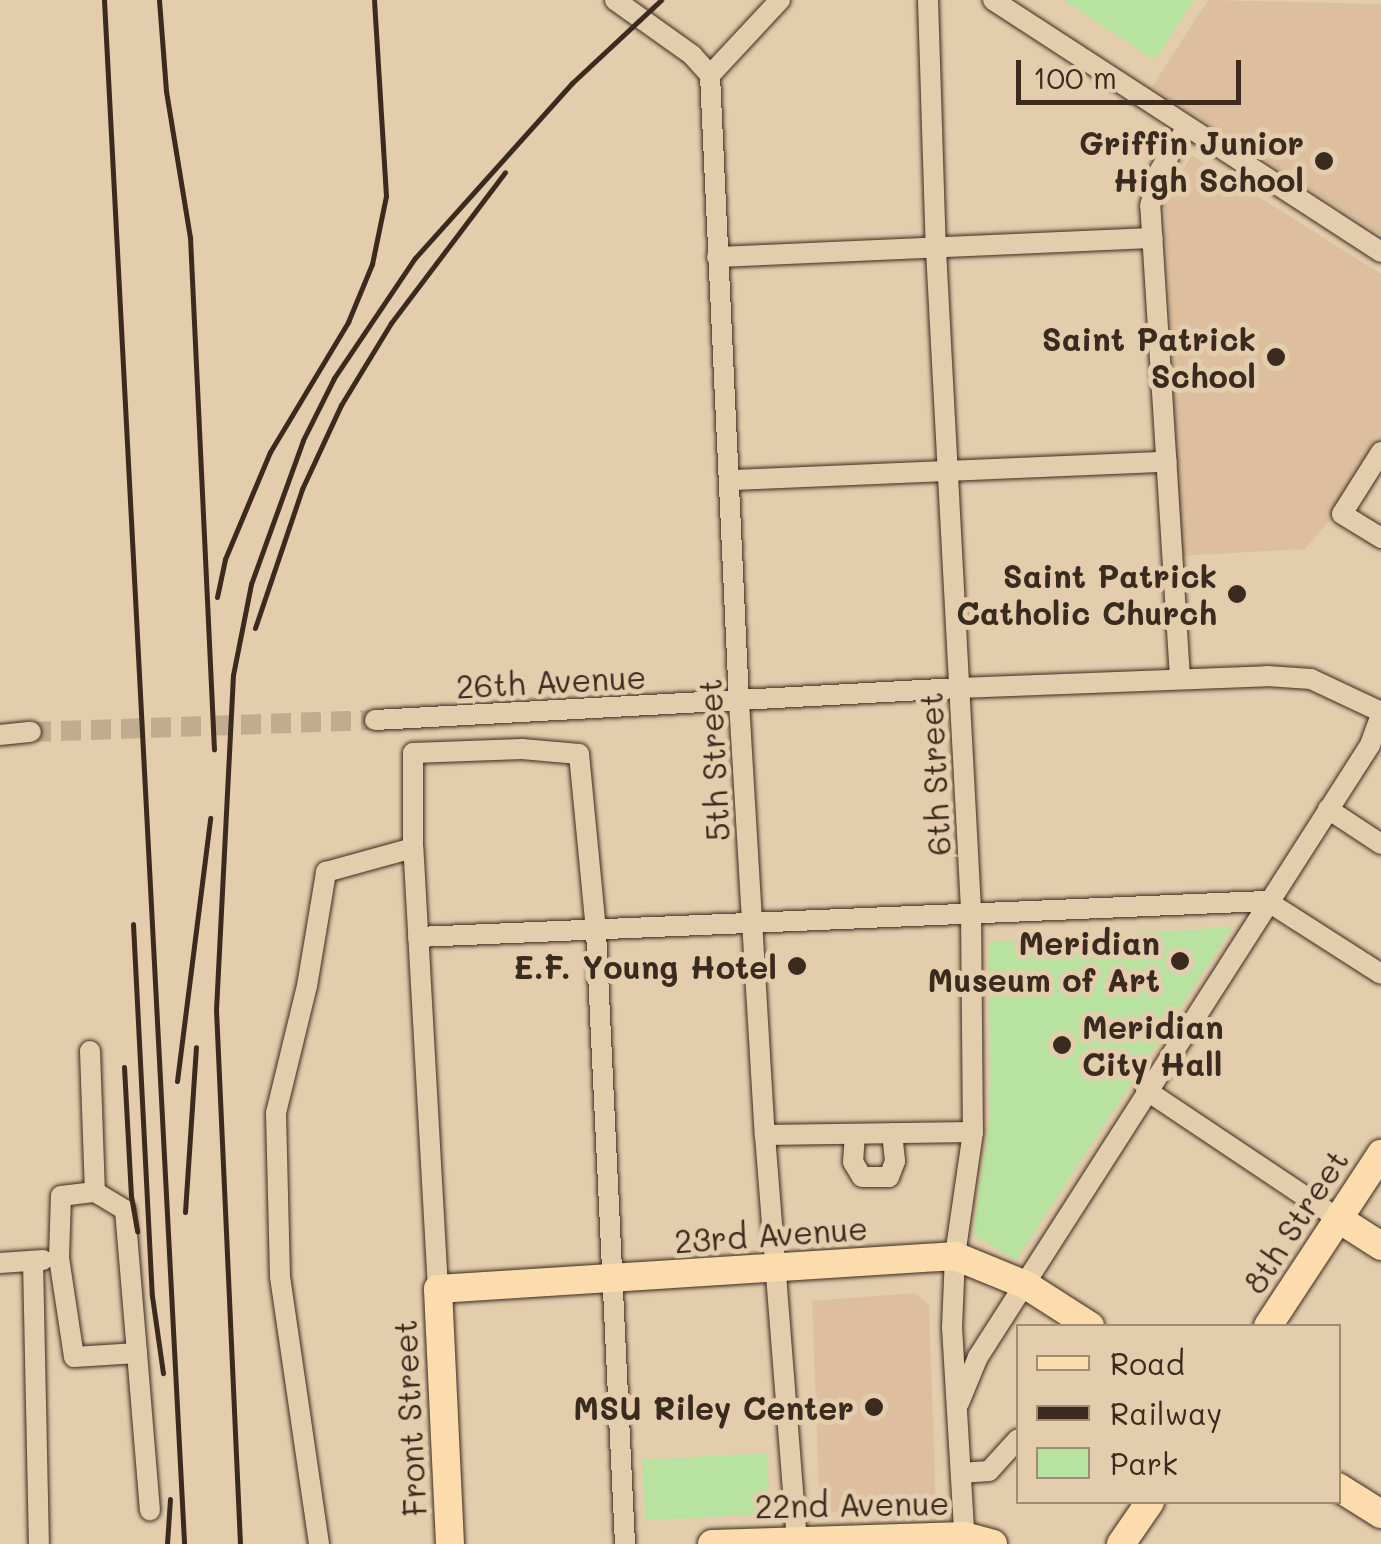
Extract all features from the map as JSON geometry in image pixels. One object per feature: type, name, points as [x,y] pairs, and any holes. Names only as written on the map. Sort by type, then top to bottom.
[{"type":"main road","name":"8th Street","points":[[1269,1324],[1381,1154]]},
{"type":"main road","points":[[1339,1219],[1381,1246]]},
{"type":"main road","name":"23rd Avenue","points":[[438,1289],[774,1271],[956,1256],[1026,1285],[1087,1324]]},
{"type":"main road","name":"Front Street","points":[[438,1289],[450,1544]]},
{"type":"main road","points":[[1341,1489],[1381,1514]]},
{"type":"main road","points":[[1121,1544],[1149,1504]]},
{"type":"main road","name":"22nd Avenue","points":[[712,1544],[964,1540],[992,1544]]},
{"type":"street","points":[[614,0],[692,55],[710,75],[780,0]]},
{"type":"street","name":"6th Street","points":[[928,0],[936,250],[971,910],[973,1132],[956,1256],[952,1327],[964,1540]]},
{"type":"street","points":[[993,0],[1381,252]]},
{"type":"street","name":"5th Street","points":[[710,75],[764,1135],[796,1542]]},
{"type":"street","points":[[1180,678],[1150,206],[1160,170],[1187,127]]},
{"type":"street","points":[[717,257],[1153,238]]},
{"type":"street","points":[[1381,452],[1342,514],[1381,538]]},
{"type":"street","points":[[732,480],[1167,462]]},
{"type":"street","name":"26th Avenue","points":[[375,720],[1180,678],[1311,679],[1381,714]]},
{"type":"street","points":[[522,713],[522,749]]},
{"type":"street","points":[[958,1406],[978,1356],[1010,1326],[1026,1285],[1146,1090],[1370,745],[1381,714]]},
{"type":"street","points":[[0,735],[31,732]]},
{"type":"street","points":[[438,1289],[413,848],[413,753],[522,749],[579,754],[596,931],[624,1544]]},
{"type":"street","points":[[1328,809],[1381,844]]},
{"type":"street","points":[[318,1544],[280,1278],[276,1113],[306,986],[326,872],[413,848]]},
{"type":"street","points":[[418,938],[971,910],[1267,901],[1381,974]]},
{"type":"street","points":[[90,1050],[94,1192]]},
{"type":"street","points":[[1146,1090],[1339,1219]]},
{"type":"street","points":[[764,1135],[973,1132]]},
{"type":"street","points":[[855,1134],[853,1162],[862,1177],[889,1177],[895,1161],[892,1133]]},
{"type":"street","points":[[137,1354],[74,1357],[59,1258],[61,1196],[94,1192],[125,1210],[137,1354],[150,1510]]},
{"type":"street","points":[[0,1263],[59,1258]]},
{"type":"street","points":[[33,1261],[38,1543]]},
{"type":"street","points":[[961,1473],[989,1471],[1016,1440]]},
{"type":"shaded area","name":"Griffin Junior High School","points":[[1208,0],[1381,4],[1381,235],[1152,87]]},
{"type":"shaded area","name":"Saint Patrick School","points":[[1192,155],[1381,274],[1381,439],[1333,517],[1305,549],[1181,556],[1165,199]]},
{"type":"shaded area","name":"MSU Riley Center","points":[[915,1293],[929,1305],[936,1509],[820,1513],[812,1301]]},
{"type":"green space","points":[[1063,0],[1194,0],[1155,60]]},
{"type":"green space","points":[[1233,927],[1016,1260],[973,1235],[990,1117],[989,942]]},
{"type":"green space","points":[[767,1453],[770,1514],[645,1520],[642,1460]]},
{"type":"tunnel","points":[[31,732],[375,720]]},
{"type":"railway","points":[[104,0],[184,1544]]},
{"type":"railway","points":[[159,0],[166,91],[190,237],[214,749]]},
{"type":"railway","points":[[217,597],[225,559],[270,452],[348,322],[372,264],[386,196],[374,0]]},
{"type":"railway","points":[[240,1544],[216,1010],[233,675],[251,584],[303,440],[334,378],[415,258],[572,83],[661,0]]},
{"type":"railway","points":[[255,628],[302,489],[341,405],[391,323],[505,172]]},
{"type":"railway","points":[[177,1081],[210,818]]},
{"type":"railway","points":[[133,924],[152,1296],[163,1373]]},
{"type":"railway","points":[[185,1212],[196,1047]]},
{"type":"railway","points":[[124,1067],[131,1196],[137,1231]]},
{"type":"railway","points":[[167,1544],[170,1499]]},
{"type":"place","name":"Griffin Junior High School","points":[[1324,161]]},
{"type":"place","name":"Saint Patrick School","points":[[1276,357]]},
{"type":"place","name":"Saint Patrick Catholic Church","points":[[1237,594]]},
{"type":"place","name":"Meridian Museum of Art","points":[[1180,961]]},
{"type":"place","name":"E.F. Young Hotel","points":[[797,966]]},
{"type":"place","name":"Meridian City Hall","points":[[1062,1045]]},
{"type":"place","name":"MSU Riley Center","points":[[874,1407]]}]
